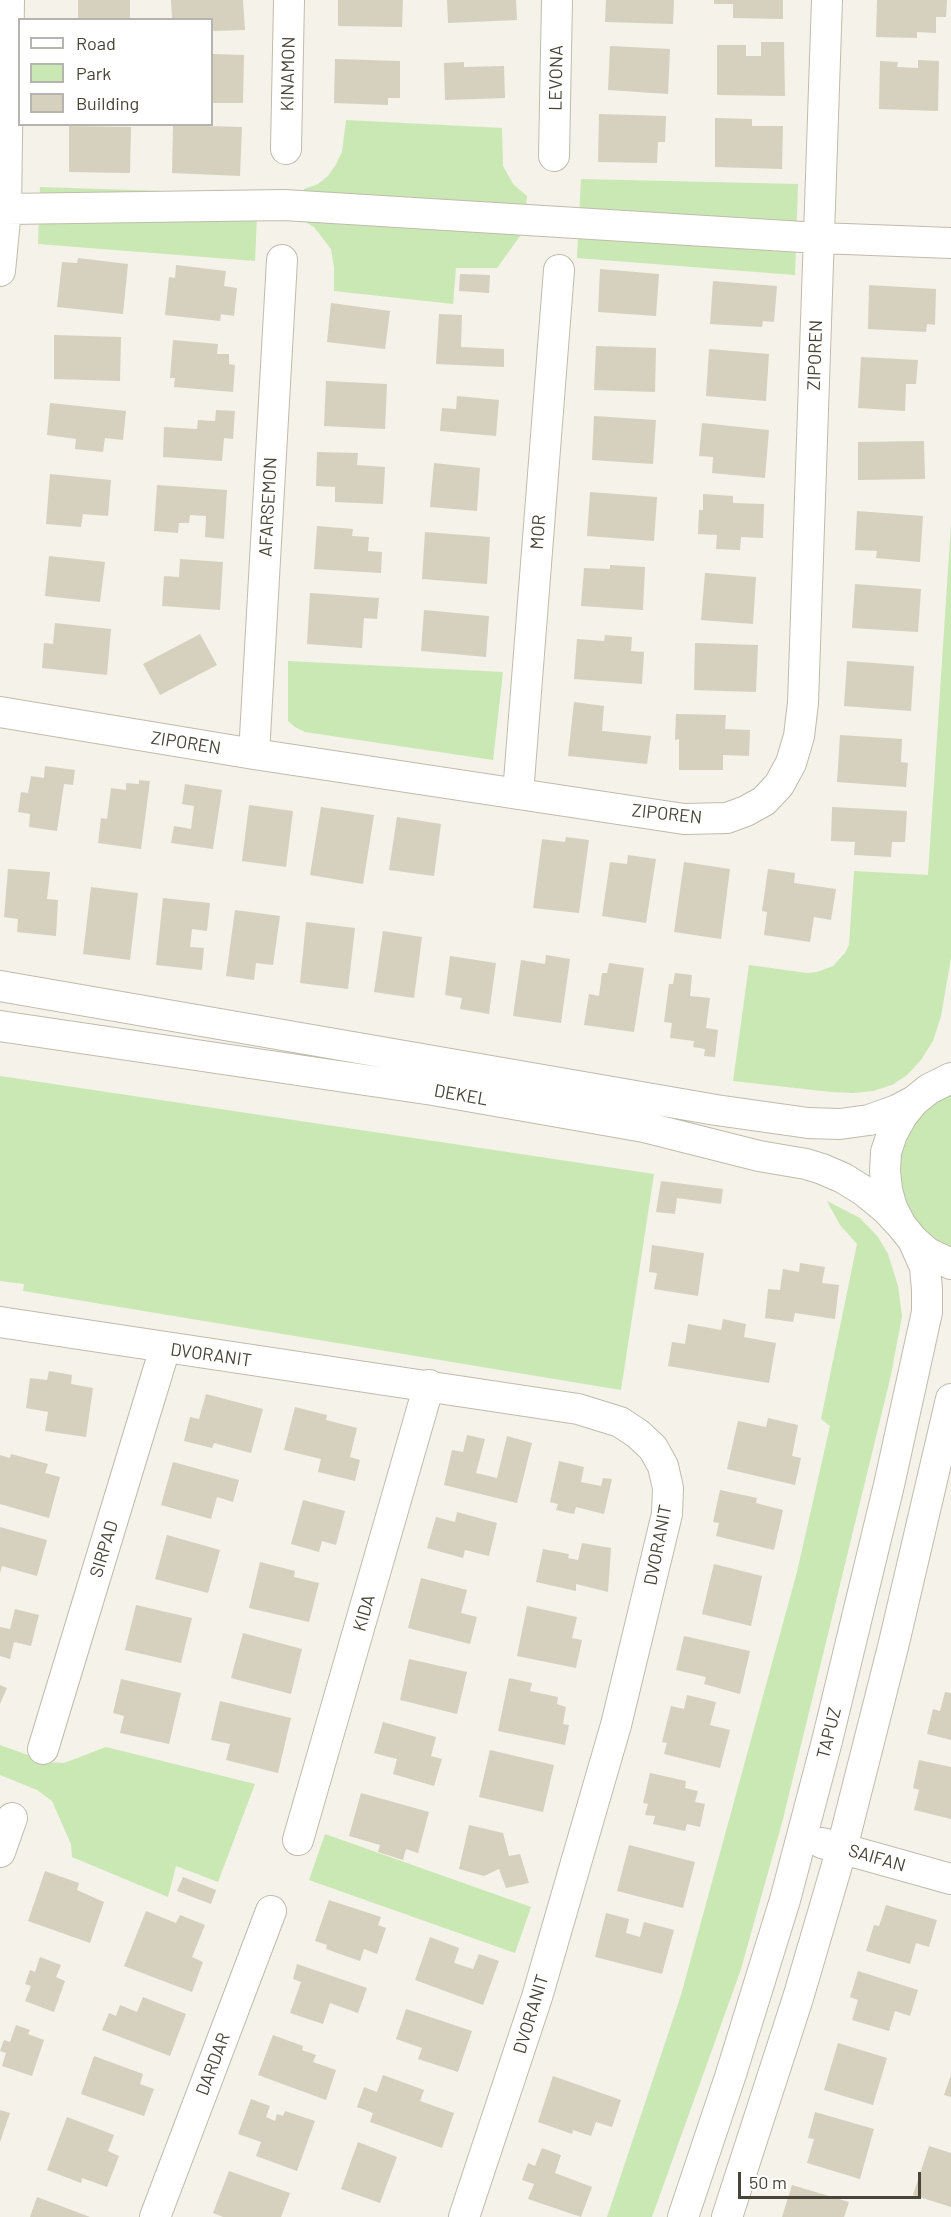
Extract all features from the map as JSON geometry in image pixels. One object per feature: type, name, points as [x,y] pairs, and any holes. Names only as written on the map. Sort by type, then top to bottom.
[{"type":"street","points":[[0,271],[6,208],[9,0]]},
{"type":"street","name":"KINAMON","points":[[286,149],[289,0]]},
{"type":"street","name":"LEVONA","points":[[554,156],[557,0]]},
{"type":"street","name":"ZIPOREN","points":[[0,712],[254,754],[684,819],[727,818],[764,801],[779,785],[791,763],[799,736],[803,703],[827,0]]},
{"type":"street","points":[[6,208],[284,205],[819,238],[951,243]]},
{"type":"street","name":"AFARSEMON","points":[[254,754],[282,260]]},
{"type":"street","name":"MOR","points":[[518,794],[559,270]]},
{"type":"street","name":"DEKEL","points":[[0,986],[716,1110],[799,1122],[840,1124],[869,1120],[914,1101]]},
{"type":"street","name":"DEKEL","points":[[0,1026],[433,1090],[644,1127],[822,1169],[864,1191],[887,1210],[907,1233]]},
{"type":"street","points":[[914,1101],[948,1077]]},
{"type":"street","name":"TAPUZ","points":[[683,2217],[756,1997],[802,1838],[866,1586],[923,1337],[927,1312],[925,1267],[892,1208],[885,1171],[886,1152],[892,1134],[914,1101]]},
{"type":"street","points":[[907,1233],[928,1253],[951,1264]]},
{"type":"street","name":"DVORANIT","points":[[0,1322],[578,1409],[620,1422],[638,1434],[653,1448],[663,1466],[668,1488],[667,1514],[608,1756],[540,1988],[464,2217]]},
{"type":"street","name":"SIRPAD","points":[[44,1749],[165,1348]]},
{"type":"street","name":"KIDA","points":[[298,1840],[429,1385]]},
{"type":"street","points":[[727,2217],[795,2009],[842,1848],[893,1647],[951,1399]]},
{"type":"street","points":[[0,1852],[12,1818]]},
{"type":"street","name":"SAIFAN","points":[[802,1838],[951,1879]]},
{"type":"street","name":"DARDAR","points":[[155,2217],[271,1911]]},
{"type":"green space","points":[[346,120],[502,128],[503,166],[513,184],[527,196],[523,232],[497,268],[456,268],[453,304],[334,291],[331,249],[314,227],[302,220],[304,189],[318,184],[335,166],[342,152]]},
{"type":"green space","points":[[581,179],[798,184],[795,275],[577,258]]},
{"type":"green space","points":[[40,187],[258,194],[255,261],[38,244]]},
{"type":"green space","points":[[951,524],[951,958],[941,1016],[933,1041],[921,1060],[907,1075],[892,1085],[873,1091],[831,1092],[733,1081],[749,965],[807,973],[833,966],[849,945],[854,871],[928,875]]},
{"type":"green space","points":[[288,661],[503,672],[493,760],[305,732],[288,721]]},
{"type":"green space","points":[[0,1076],[654,1174],[621,1390],[23,1291],[24,1284],[0,1281]]},
{"type":"green space","points":[[951,1087],[951,1256],[899,1205],[899,1137]]},
{"type":"green space","points":[[827,1201],[860,1218],[878,1237],[888,1254],[898,1286],[902,1316],[891,1375],[783,1819],[741,1969],[652,2217],[607,2217],[681,1995],[797,1572],[830,1426],[821,1419],[857,1244],[840,1225]]},
{"type":"green space","points":[[0,1745],[47,1762],[64,1763],[106,1747],[255,1784],[218,1882],[176,1866],[168,1897],[72,1857],[71,1844],[52,1801],[37,1790],[0,1775]]},
{"type":"green space","points":[[325,1834],[531,1907],[515,1953],[309,1880]]},
{"type":"building","points":[[78,0],[130,0],[130,18],[78,18]]},
{"type":"building","points":[[171,0],[243,0],[245,30],[213,31],[213,18],[172,18]]},
{"type":"building","points":[[338,0],[403,0],[402,27],[338,26]]},
{"type":"building","points":[[447,0],[516,0],[517,20],[448,23]]},
{"type":"building","points":[[606,0],[674,0],[673,24],[605,22]]},
{"type":"building","points":[[714,0],[783,0],[783,19],[733,18],[733,4],[714,4]]},
{"type":"building","points":[[877,0],[947,0],[946,17],[936,17],[936,33],[917,32],[917,38],[876,37]]},
{"type":"building","points":[[761,42],[784,42],[785,96],[717,95],[717,45],[746,45],[746,56],[761,56]]},
{"type":"building","points":[[610,46],[670,49],[668,94],[608,90]]},
{"type":"building","points":[[213,54],[244,55],[243,103],[213,103]]},
{"type":"building","points":[[335,59],[400,61],[400,98],[388,98],[388,105],[334,103]]},
{"type":"building","points":[[918,60],[939,61],[938,111],[879,109],[880,61],[898,62],[897,67],[918,68]]},
{"type":"building","points":[[464,62],[464,67],[504,66],[505,98],[445,100],[444,63]]},
{"type":"building","points":[[599,114],[666,116],[665,142],[658,142],[657,163],[598,162]]},
{"type":"building","points":[[715,118],[752,119],[752,126],[783,126],[782,169],[715,167]]},
{"type":"building","points":[[69,126],[131,127],[130,173],[69,172]]},
{"type":"building","points":[[173,126],[242,127],[240,176],[172,173]]},
{"type":"building","points":[[78,258],[128,264],[123,314],[57,307],[62,262],[77,263]]},
{"type":"building","points":[[176,265],[226,271],[224,286],[237,288],[234,316],[221,314],[220,321],[165,315],[169,277],[175,278]]},
{"type":"building","points":[[600,269],[659,274],[656,316],[598,312]]},
{"type":"building","points":[[460,274],[490,275],[489,293],[459,291]]},
{"type":"building","points":[[713,281],[777,286],[774,322],[763,321],[762,327],[710,324]]},
{"type":"building","points":[[869,285],[936,289],[935,325],[927,324],[926,332],[868,329]]},
{"type":"building","points":[[331,303],[390,311],[385,349],[327,342]]},
{"type":"building","points":[[439,314],[462,315],[461,347],[504,349],[504,367],[436,364]]},
{"type":"building","points":[[54,335],[121,337],[120,381],[54,379]]},
{"type":"building","points":[[173,340],[218,344],[217,354],[229,354],[229,364],[235,365],[233,392],[174,387],[175,378],[170,378]]},
{"type":"building","points":[[596,346],[656,348],[655,392],[594,390]]},
{"type":"building","points":[[709,349],[769,354],[766,401],[706,396]]},
{"type":"building","points":[[861,357],[918,360],[916,384],[906,384],[905,411],[858,408]]},
{"type":"building","points":[[326,381],[387,384],[385,429],[324,426]]},
{"type":"building","points":[[457,396],[499,400],[496,436],[440,431],[442,408],[456,409]]},
{"type":"building","points":[[50,403],[126,411],[123,440],[105,438],[103,452],[75,449],[76,439],[47,435]]},
{"type":"building","points":[[216,410],[235,411],[233,439],[224,438],[222,461],[163,457],[164,427],[197,429],[198,420],[215,421]]},
{"type":"building","points":[[594,416],[656,420],[653,464],[592,460]]},
{"type":"building","points":[[702,423],[769,430],[765,478],[712,473],[713,457],[699,456]]},
{"type":"building","points":[[924,441],[925,479],[858,480],[858,442]]},
{"type":"building","points":[[317,452],[358,453],[357,465],[385,467],[383,504],[335,502],[335,487],[316,486]]},
{"type":"building","points":[[434,463],[480,468],[477,511],[430,507]]},
{"type":"building","points":[[50,474],[111,480],[108,516],[83,514],[81,527],[46,524]]},
{"type":"building","points":[[157,485],[227,490],[224,539],[205,537],[206,516],[190,515],[189,523],[179,523],[178,533],[154,531]]},
{"type":"building","points":[[590,492],[657,497],[654,541],[587,536]]},
{"type":"building","points":[[703,494],[733,496],[733,503],[764,504],[763,538],[741,537],[740,550],[716,549],[717,535],[698,534],[699,510],[703,510]]},
{"type":"building","points":[[857,511],[923,516],[920,562],[876,558],[877,551],[855,550]]},
{"type":"building","points":[[317,526],[353,529],[352,536],[369,537],[368,551],[382,552],[381,573],[314,569]]},
{"type":"building","points":[[425,532],[490,537],[487,584],[422,579]]},
{"type":"building","points":[[49,556],[105,562],[100,602],[45,596]]},
{"type":"building","points":[[180,559],[223,562],[220,610],[162,606],[164,576],[179,577]]},
{"type":"building","points":[[610,565],[645,567],[643,610],[581,606],[584,568],[610,569]]},
{"type":"building","points":[[705,573],[756,577],[753,624],[701,620]]},
{"type":"building","points":[[855,584],[921,589],[918,632],[852,628]]},
{"type":"building","points":[[310,593],[379,598],[377,619],[364,618],[362,648],[307,644]]},
{"type":"building","points":[[424,610],[489,616],[486,657],[421,651]]},
{"type":"building","points":[[55,623],[111,629],[107,675],[42,668],[44,643],[53,644]]},
{"type":"building","points":[[200,634],[217,665],[160,695],[143,664]]},
{"type":"building","points":[[605,635],[632,637],[631,651],[644,652],[642,684],[574,679],[577,639],[604,641]]},
{"type":"building","points":[[695,643],[758,645],[756,692],[694,690]]},
{"type":"building","points":[[847,661],[914,666],[911,711],[844,706]]},
{"type":"building","points":[[574,702],[604,706],[602,731],[651,736],[647,764],[568,756]]},
{"type":"building","points":[[676,714],[726,715],[725,729],[750,730],[749,756],[723,755],[723,770],[679,770],[679,739],[675,740]]},
{"type":"building","points":[[840,735],[902,739],[901,762],[908,763],[906,787],[837,782]]},
{"type":"building","points":[[45,766],[75,770],[73,785],[64,784],[57,831],[29,827],[30,814],[18,812],[21,792],[28,793],[31,776],[44,778]]},
{"type":"building","points":[[139,780],[150,781],[141,849],[98,843],[101,818],[107,819],[111,788],[126,790],[126,783],[139,784]]},
{"type":"building","points":[[185,784],[222,790],[213,849],[171,843],[174,826],[191,829],[194,806],[182,804]]},
{"type":"building","points":[[249,805],[293,811],[286,867],[242,861]]},
{"type":"building","points":[[321,807],[374,815],[363,884],[310,875]]},
{"type":"building","points":[[832,807],[907,811],[905,842],[892,842],[891,857],[854,855],[855,842],[831,841]]},
{"type":"building","points":[[397,817],[441,824],[434,876],[389,870]]},
{"type":"building","points":[[566,837],[589,840],[579,913],[533,908],[542,839],[565,842]]},
{"type":"building","points":[[628,855],[656,859],[646,923],[602,916],[610,862],[627,864]]},
{"type":"building","points":[[684,862],[730,869],[721,939],[674,932]]},
{"type":"building","points":[[8,869],[50,872],[47,899],[58,900],[56,936],[17,932],[18,919],[4,917]]},
{"type":"building","points":[[768,869],[795,873],[794,883],[836,889],[831,920],[814,917],[810,942],[764,935],[767,912],[762,911]]},
{"type":"building","points":[[91,887],[138,893],[130,960],[83,954]]},
{"type":"building","points":[[163,898],[210,903],[207,931],[192,929],[190,947],[204,948],[202,970],[156,965]]},
{"type":"building","points":[[235,910],[280,916],[273,965],[256,963],[254,980],[226,976]]},
{"type":"building","points":[[306,922],[355,928],[348,989],[300,983]]},
{"type":"building","points":[[383,931],[422,937],[414,998],[374,992]]},
{"type":"building","points":[[546,955],[570,959],[561,1023],[513,1016],[521,960],[545,964]]},
{"type":"building","points":[[450,956],[496,963],[489,1014],[460,1009],[462,998],[445,995]]},
{"type":"building","points":[[609,963],[644,968],[634,1032],[584,1025],[589,994],[599,996],[602,973],[607,973]]},
{"type":"building","points":[[675,973],[692,975],[690,996],[710,998],[706,1028],[718,1030],[715,1057],[704,1056],[705,1049],[693,1047],[694,1041],[670,1038],[672,1023],[664,1022],[669,984],[673,984]]},
{"type":"building","points":[[661,1181],[723,1189],[721,1204],[677,1198],[675,1214],[656,1212]]},
{"type":"building","points":[[652,1245],[704,1253],[698,1296],[654,1289],[657,1273],[649,1272]]},
{"type":"building","points":[[800,1263],[825,1267],[822,1283],[839,1285],[835,1319],[795,1313],[793,1322],[765,1318],[768,1289],[780,1290],[783,1269],[799,1272]]},
{"type":"building","points":[[723,1319],[746,1324],[744,1337],[776,1343],[769,1383],[668,1366],[672,1342],[685,1344],[688,1324],[721,1330]]},
{"type":"building","points":[[49,1371],[72,1375],[71,1384],[93,1388],[86,1437],[45,1431],[48,1412],[26,1408],[30,1378],[47,1380]]},
{"type":"building","points":[[206,1394],[263,1409],[251,1453],[214,1443],[212,1448],[184,1441],[190,1417],[199,1419]]},
{"type":"building","points":[[295,1407],[327,1415],[326,1420],[357,1428],[350,1457],[360,1460],[355,1481],[318,1472],[321,1459],[284,1450]]},
{"type":"building","points":[[768,1418],[798,1425],[792,1456],[801,1458],[795,1485],[727,1469],[738,1421],[766,1427]]},
{"type":"building","points":[[467,1435],[485,1439],[476,1473],[497,1478],[507,1436],[532,1443],[517,1503],[444,1485],[452,1450],[463,1452]]},
{"type":"building","points":[[11,1454],[48,1464],[45,1473],[60,1477],[49,1518],[0,1504],[0,1455],[10,1458]]},
{"type":"building","points":[[559,1461],[584,1467],[581,1482],[601,1486],[603,1478],[612,1479],[604,1514],[576,1507],[574,1514],[556,1510],[558,1504],[550,1502]]},
{"type":"building","points":[[173,1462],[239,1480],[233,1502],[217,1497],[211,1519],[161,1505]]},
{"type":"building","points":[[720,1490],[757,1498],[756,1503],[783,1510],[774,1550],[716,1536],[719,1523],[713,1522]]},
{"type":"building","points":[[303,1500],[345,1511],[336,1545],[322,1541],[319,1552],[291,1544]]},
{"type":"building","points":[[457,1512],[497,1523],[489,1556],[465,1550],[463,1558],[427,1548],[436,1517],[455,1522]]},
{"type":"building","points":[[0,1527],[47,1540],[37,1576],[2,1566],[0,1573]]},
{"type":"building","points":[[167,1535],[220,1550],[208,1593],[155,1579]]},
{"type":"building","points":[[582,1543],[611,1548],[608,1592],[576,1584],[576,1591],[536,1582],[543,1549],[569,1554],[568,1558],[578,1560]]},
{"type":"building","points":[[260,1562],[295,1571],[294,1577],[319,1583],[309,1622],[249,1608]]},
{"type":"building","points":[[714,1564],[762,1576],[751,1626],[702,1614]]},
{"type":"building","points":[[421,1578],[467,1590],[461,1613],[477,1617],[470,1644],[408,1628]]},
{"type":"building","points":[[136,1605],[192,1618],[181,1663],[125,1650]]},
{"type":"building","points":[[527,1606],[577,1617],[572,1638],[582,1640],[576,1668],[517,1656]]},
{"type":"building","points":[[15,1609],[39,1615],[31,1646],[14,1642],[10,1659],[0,1656],[0,1627],[10,1629]]},
{"type":"building","points":[[243,1633],[302,1649],[291,1694],[231,1678]]},
{"type":"building","points":[[684,1636],[750,1651],[740,1694],[704,1684],[706,1677],[676,1670]]},
{"type":"building","points":[[409,1659],[467,1672],[457,1714],[400,1700]]},
{"type":"building","points":[[509,1678],[532,1683],[530,1691],[558,1697],[557,1704],[566,1707],[563,1724],[569,1725],[565,1745],[498,1731]]},
{"type":"building","points":[[121,1679],[181,1693],[169,1744],[120,1733],[124,1716],[113,1713]]},
{"type":"building","points":[[0,1685],[7,1688],[0,1704]]},
{"type":"building","points":[[945,1692],[951,1693],[951,1740],[927,1734],[933,1709],[940,1711]]},
{"type":"building","points":[[687,1695],[716,1702],[710,1725],[730,1730],[720,1768],[664,1754],[667,1743],[662,1742],[671,1706],[684,1709]]},
{"type":"building","points":[[220,1701],[291,1718],[278,1773],[226,1760],[230,1744],[211,1740]]},
{"type":"building","points":[[383,1722],[436,1737],[431,1756],[442,1759],[434,1786],[393,1774],[397,1759],[374,1753]]},
{"type":"building","points":[[490,1750],[554,1765],[543,1812],[479,1797]]},
{"type":"building","points":[[919,1760],[951,1767],[951,1819],[914,1810],[919,1790],[913,1788]]},
{"type":"building","points":[[650,1773],[686,1781],[685,1788],[698,1791],[695,1802],[705,1804],[700,1827],[687,1824],[685,1831],[653,1824],[655,1816],[645,1815],[648,1804],[643,1803]]},
{"type":"building","points":[[361,1793],[429,1812],[418,1853],[406,1849],[403,1860],[378,1852],[380,1845],[349,1836]]},
{"type":"building","points":[[469,1825],[503,1833],[509,1856],[520,1854],[529,1883],[506,1888],[499,1869],[484,1876],[459,1869]]},
{"type":"building","points":[[629,1845],[695,1862],[683,1908],[617,1891]]},
{"type":"building","points":[[45,1871],[79,1883],[77,1890],[104,1902],[90,1943],[28,1921]]},
{"type":"building","points":[[183,1877],[216,1890],[211,1904],[177,1891]]},
{"type":"building","points":[[329,1900],[381,1917],[378,1925],[386,1928],[377,1954],[364,1949],[360,1961],[326,1949],[327,1945],[315,1941]]},
{"type":"building","points":[[886,1905],[937,1920],[929,1947],[916,1943],[910,1964],[866,1951],[874,1925],[879,1926]]},
{"type":"building","points":[[146,1911],[176,1923],[180,1915],[205,1925],[192,1957],[203,1962],[192,1992],[124,1966]]},
{"type":"building","points":[[606,1913],[629,1919],[626,1933],[640,1937],[644,1922],[674,1930],[662,1974],[595,1957]]},
{"type":"building","points":[[430,1937],[459,1948],[454,1963],[473,1969],[479,1954],[499,1961],[483,2005],[415,1980]]},
{"type":"building","points":[[40,1957],[61,1965],[56,1977],[65,1981],[54,2012],[25,2001],[31,1986],[25,1984],[30,1970],[35,1972]]},
{"type":"building","points":[[297,1964],[367,1988],[358,2013],[330,2003],[323,2024],[290,2013],[301,1982],[293,1979]]},
{"type":"building","points":[[858,1971],[918,1990],[910,2016],[895,2011],[889,2031],[852,2020],[858,2000],[850,1997]]},
{"type":"building","points":[[143,1997],[186,2014],[170,2056],[102,2030],[109,2013],[116,2016],[120,2005],[137,2012]]},
{"type":"building","points":[[406,2009],[472,2031],[458,2072],[418,2059],[422,2048],[396,2039]]},
{"type":"building","points":[[16,2025],[30,2030],[28,2034],[44,2040],[32,2076],[2,2066],[6,2053],[0,2051],[4,2040],[10,2042]]},
{"type":"building","points":[[273,2035],[303,2046],[302,2050],[316,2055],[313,2062],[336,2070],[326,2100],[258,2075]]},
{"type":"building","points":[[838,2043],[887,2058],[873,2105],[824,2090]]},
{"type":"building","points":[[94,2056],[143,2074],[140,2084],[154,2089],[144,2116],[81,2094]]},
{"type":"building","points":[[383,2075],[424,2090],[420,2101],[454,2113],[442,2148],[370,2122],[373,2113],[357,2107],[364,2087],[377,2092]]},
{"type":"building","points":[[951,2075],[951,2097],[944,2095]]},
{"type":"building","points":[[553,2076],[621,2100],[612,2127],[596,2122],[591,2136],[573,2130],[572,2134],[538,2122]]},
{"type":"building","points":[[251,2099],[270,2106],[266,2117],[275,2121],[277,2114],[283,2116],[285,2111],[315,2121],[297,2171],[256,2156],[261,2142],[238,2134]]},
{"type":"building","points":[[0,2110],[10,2113],[0,2142]]},
{"type":"building","points":[[815,2112],[874,2129],[860,2179],[807,2163],[814,2139],[808,2138]]},
{"type":"building","points":[[67,2117],[114,2135],[108,2151],[119,2156],[107,2187],[82,2178],[81,2183],[47,2170]]},
{"type":"building","points":[[358,2142],[397,2157],[380,2203],[341,2189]]},
{"type":"building","points":[[929,2146],[951,2153],[951,2207],[913,2195]]},
{"type":"building","points":[[542,2148],[561,2155],[555,2173],[592,2187],[581,2217],[528,2199],[534,2184],[522,2180],[528,2163],[535,2166]]},
{"type":"building","points":[[229,2171],[290,2193],[281,2217],[223,2217],[213,2213]]},
{"type":"building","points":[[792,2185],[849,2202],[844,2217],[782,2217]]},
{"type":"building","points":[[37,2197],[90,2217],[30,2217]]}]
